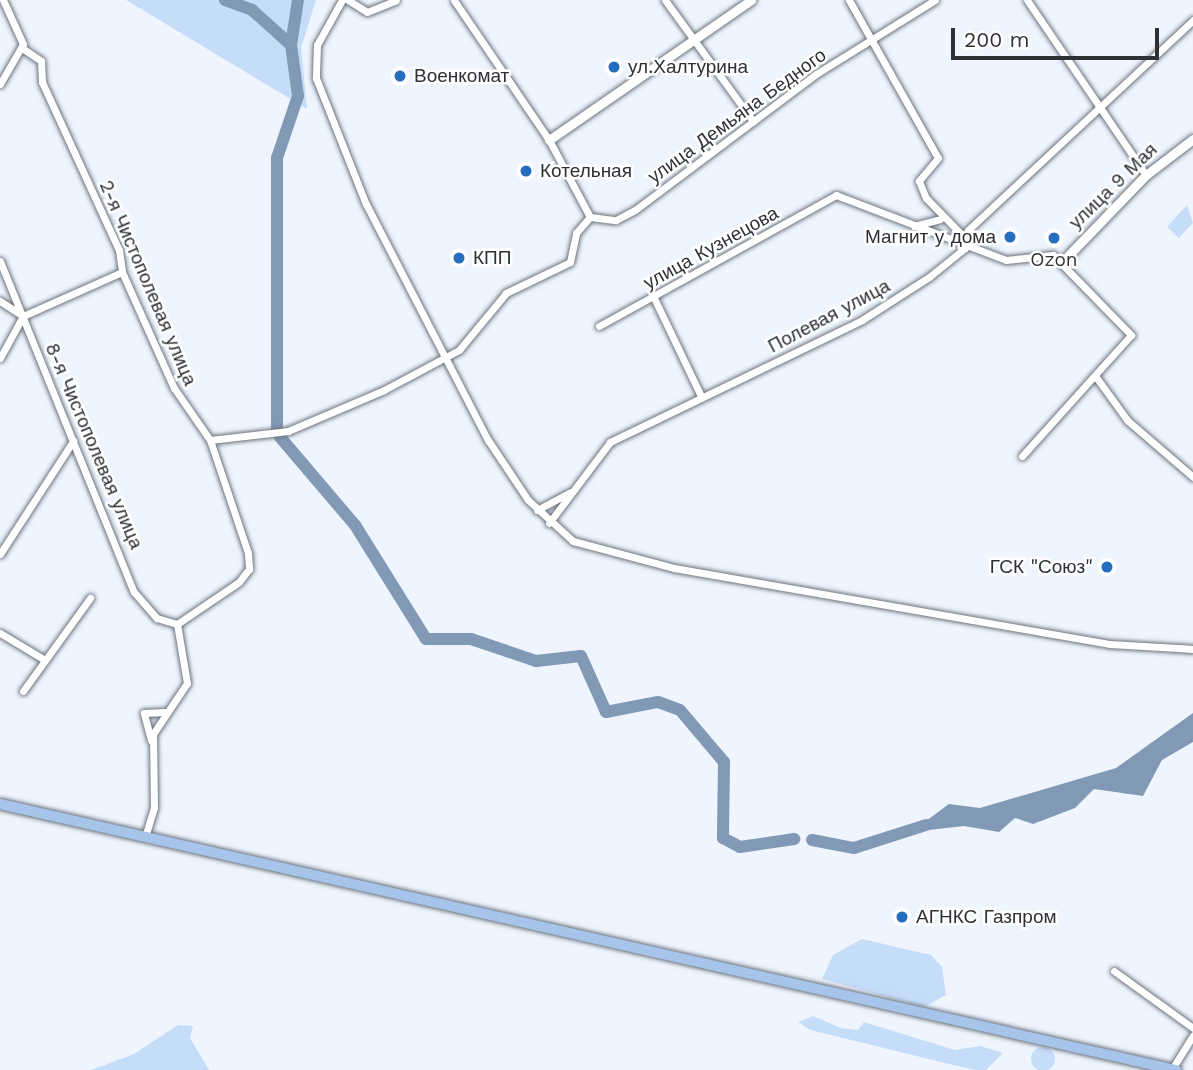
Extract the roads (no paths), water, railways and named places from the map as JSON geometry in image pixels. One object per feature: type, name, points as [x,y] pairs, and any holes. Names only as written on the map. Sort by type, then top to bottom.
[{"type":"main road","points":[[0,804],[1174,1070]]},
{"type":"street","points":[[0,84],[22,48],[3,0]]},
{"type":"street","points":[[342,0],[317,45],[316,78],[366,204],[488,440],[537,510],[550,523],[587,548],[674,569],[1110,644],[1193,649]]},
{"type":"street","points":[[348,0],[367,12],[396,0]]},
{"type":"street","points":[[210,440],[288,431],[446,359],[506,293],[570,262],[576,233],[590,217],[548,139],[454,0]]},
{"type":"street","points":[[666,0],[753,121]]},
{"type":"street","points":[[548,139],[751,0]]},
{"type":"street","points":[[849,0],[876,40],[938,158],[919,181],[940,219],[965,238]]},
{"type":"street","name":"улица Демьяна Бедного","points":[[590,217],[602,222],[625,216],[753,121],[935,0]]},
{"type":"street","points":[[1027,0],[1146,175]]},
{"type":"street","points":[[965,248],[965,238],[1099,106],[1193,20]]},
{"type":"street","name":"2-я Чистополевая улица","points":[[22,48],[41,61],[42,82],[119,250],[122,272],[174,388],[210,440],[249,569],[177,624]]},
{"type":"street","name":"улица 9 Мая","points":[[1061,262],[1146,175],[1193,139]]},
{"type":"street","name":"улица Кузнецова","points":[[600,326],[836,195],[914,226]]},
{"type":"street","points":[[914,226],[940,219]]},
{"type":"street","points":[[914,226],[965,248],[1006,260],[1053,255],[1131,335],[1096,377],[1022,456]]},
{"type":"street","name":"Полевая улица","points":[[550,523],[610,442],[862,320],[965,248]]},
{"type":"street","name":"8-я Чистополевая улица","points":[[0,261],[140,604],[177,624]]},
{"type":"street","points":[[0,358],[23,316],[122,272]]},
{"type":"street","points":[[654,298],[701,396]]},
{"type":"street","points":[[0,301],[23,316]]},
{"type":"street","points":[[1096,377],[1128,421],[1193,477]]},
{"type":"street","points":[[0,554],[73,441]]},
{"type":"street","points":[[537,510],[571,492]]},
{"type":"street","points":[[23,691],[90,598]]},
{"type":"street","points":[[151,740],[164,712],[187,683],[177,624]]},
{"type":"street","points":[[0,633],[45,660]]},
{"type":"street","points":[[145,837],[154,807],[151,740],[144,713],[164,712]]},
{"type":"street","points":[[1114,971],[1193,1028]]},
{"type":"street","points":[[1174,1070],[1193,1035]]},
{"type":"waterway","points":[[225,0],[252,10],[291,45]]},
{"type":"waterway","points":[[277,430],[277,158],[298,96],[291,45],[298,0]]},
{"type":"waterway","points":[[280,437],[355,525],[426,639],[471,639],[536,661],[581,656],[606,712],[658,702],[680,710],[724,762],[723,838],[740,847],[794,839]]},
{"type":"waterway","points":[[812,840],[854,848],[926,825]]},
{"type":"place","name":"ул.Халтурина","points":[[614,67]]},
{"type":"place","name":"Военкомат","points":[[400,76]]},
{"type":"place","name":"Котельная","points":[[526,171]]},
{"type":"place","name":"Магнит у дома","points":[[1010,237]]},
{"type":"place","name":"Ozon","points":[[1054,238]]},
{"type":"place","name":"КПП","points":[[459,258]]},
{"type":"place","name":"ГСК \"Союз\"","points":[[1107,567]]},
{"type":"place","name":"АГНКС Газпром","points":[[902,917]]}]
